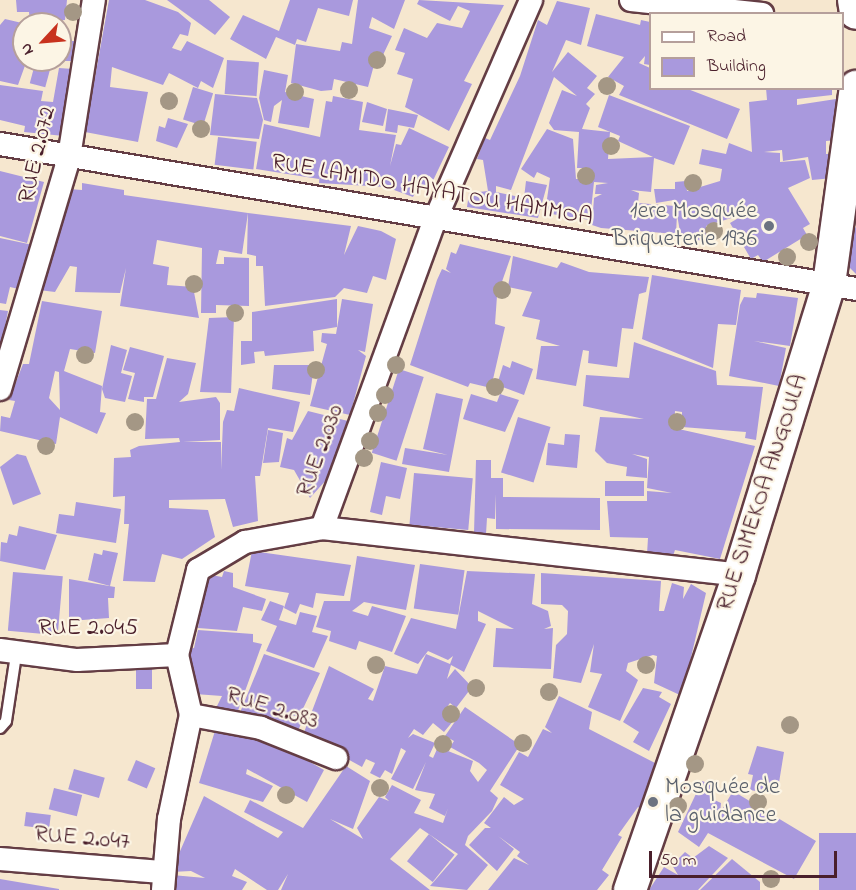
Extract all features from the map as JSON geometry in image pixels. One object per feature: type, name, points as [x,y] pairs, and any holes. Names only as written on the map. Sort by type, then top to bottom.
[{"type":"street","name":"RUE 2.072","points":[[0,389],[69,157],[94,0]]},
{"type":"street","name":"RUE 2.030","points":[[162,881],[191,715],[177,655],[198,570],[245,542],[321,528],[435,220],[531,0]]},
{"type":"street","points":[[631,0],[743,12]]},
{"type":"street","points":[[854,0],[856,13]]},
{"type":"street","name":"RUE SIMEKOA ANGOULA","points":[[630,890],[842,286],[856,87]]},
{"type":"street","name":"RUE LAMIDO HAYATOU HAMMOA","points":[[0,144],[435,220],[842,286]]},
{"type":"street","points":[[321,528],[739,575]]},
{"type":"street","name":"RUE 2.045","points":[[8,653],[77,660],[177,655]]},
{"type":"street","name":"RUE 2.083","points":[[191,715],[261,728],[336,758]]},
{"type":"street","name":"RUE 2.047","points":[[0,860],[162,881]]},
{"type":"lane","points":[[0,728],[6,721],[8,653]]},
{"type":"building","points":[[16,0],[67,0],[66,12],[17,12]]},
{"type":"building","points":[[109,0],[145,0],[178,12],[191,23],[188,36],[180,34],[172,48],[181,51],[187,41],[224,58],[213,88],[201,81],[198,88],[169,73],[163,85],[112,67],[110,87],[148,92],[138,142],[85,132]]},
{"type":"building","points":[[167,0],[209,0],[230,17],[215,35]]},
{"type":"building","points":[[290,0],[353,0],[349,16],[318,8],[306,42],[297,39],[295,45],[276,37],[266,59],[230,39],[243,15],[279,31]]},
{"type":"building","points":[[358,0],[405,0],[394,29],[372,17],[369,28],[392,36],[383,55],[377,54],[368,87],[334,79],[332,90],[321,91],[291,83],[296,44],[340,51],[342,42],[352,44]]},
{"type":"building","points":[[419,0],[504,5],[464,81],[472,84],[449,131],[405,107],[413,79],[397,74],[405,53],[395,50],[404,28],[427,38],[437,23],[462,28],[470,11],[458,6],[450,21],[417,4]]},
{"type":"building","points":[[557,1],[590,8],[581,45],[566,40],[552,72],[568,52],[597,76],[587,88],[595,94],[586,104],[590,108],[582,129],[610,132],[608,159],[653,157],[618,141],[620,136],[598,127],[609,95],[690,126],[674,165],[654,158],[651,192],[631,190],[639,193],[638,203],[675,206],[674,200],[656,203],[654,189],[675,189],[675,182],[686,181],[687,191],[720,181],[722,169],[699,164],[702,149],[726,154],[729,143],[752,152],[749,102],[767,100],[766,90],[832,90],[832,95],[797,99],[797,105],[836,99],[837,140],[826,141],[826,154],[834,154],[833,178],[812,180],[808,157],[783,161],[782,150],[764,152],[780,153],[780,162],[805,160],[810,178],[788,188],[810,224],[803,228],[807,235],[763,262],[758,255],[751,259],[730,223],[747,213],[706,226],[708,238],[703,241],[681,238],[677,214],[676,234],[601,228],[592,225],[594,198],[602,194],[595,194],[596,185],[608,183],[594,182],[590,220],[545,213],[550,178],[537,172],[534,178],[521,169],[547,129],[573,139],[576,179],[590,179],[590,168],[577,168],[579,132],[554,130],[549,123],[562,90],[577,96],[554,77],[511,190],[496,186],[496,192],[524,198],[526,181],[547,185],[538,218],[467,207],[469,193],[488,191],[483,160],[477,159],[485,138],[490,140],[520,76],[538,20],[547,25]]},
{"type":"building","points":[[596,14],[640,25],[641,20],[649,22],[649,65],[644,64],[645,56],[639,63],[649,68],[649,90],[690,90],[740,109],[727,139],[619,95],[624,86],[608,77],[624,57],[587,46]]},
{"type":"building","points":[[5,19],[12,21],[12,72],[23,72],[18,85],[0,81],[0,25]]},
{"type":"building","points":[[72,41],[75,41],[75,61],[72,61]]},
{"type":"building","points":[[227,60],[259,62],[257,96],[225,94]]},
{"type":"building","points":[[73,69],[64,136],[24,132],[25,126],[0,120],[0,85],[43,91],[41,101],[53,102],[58,72],[72,72]]},
{"type":"building","points":[[264,70],[288,75],[285,92],[314,99],[309,128],[278,123],[282,100],[274,106],[271,122],[264,120],[259,98]]},
{"type":"building","points":[[33,72],[49,72],[45,87],[30,83]]},
{"type":"building","points":[[193,87],[213,93],[203,126],[183,120]]},
{"type":"building","points":[[215,94],[257,98],[263,120],[259,139],[210,135]]},
{"type":"building","points":[[333,96],[363,102],[359,130],[396,135],[390,166],[396,144],[401,145],[409,128],[449,147],[429,189],[419,185],[413,197],[386,187],[319,183],[320,168],[319,179],[256,169],[264,124],[320,137],[326,101],[332,102]]},
{"type":"building","points":[[367,102],[387,109],[383,126],[362,122]]},
{"type":"building","points":[[388,109],[418,115],[414,128],[398,125],[397,133],[385,131]]},
{"type":"building","points":[[168,118],[188,124],[177,148],[156,141],[159,126],[165,128]]},
{"type":"building","points":[[218,137],[257,142],[253,170],[215,165]]},
{"type":"building","points":[[0,171],[44,182],[27,243],[0,236]]},
{"type":"building","points":[[82,183],[124,190],[124,195],[248,213],[242,254],[219,250],[216,264],[224,264],[224,257],[249,258],[249,306],[216,305],[216,313],[201,313],[202,248],[157,240],[153,264],[169,267],[167,285],[193,287],[199,318],[120,306],[126,268],[120,293],[75,292],[77,267],[70,266],[55,292],[39,290],[69,189],[82,190]]},
{"type":"building","points":[[248,213],[351,226],[344,255],[358,226],[381,231],[396,239],[386,280],[373,276],[367,293],[344,288],[335,297],[265,306],[263,266],[256,266],[256,256],[247,254]]},
{"type":"building","points":[[856,228],[856,274],[847,265]]},
{"type":"building","points":[[0,238],[33,245],[23,290],[10,287],[6,304],[0,303]]},
{"type":"building","points":[[460,244],[511,256],[497,296],[495,324],[505,327],[491,388],[470,383],[468,387],[410,365],[437,280],[442,269],[451,273],[446,269],[451,252],[456,254]]},
{"type":"building","points":[[513,256],[557,268],[561,262],[589,272],[649,277],[646,292],[639,294],[633,329],[622,328],[617,367],[588,363],[589,351],[583,350],[576,386],[536,379],[541,346],[560,346],[536,339],[540,320],[522,316],[532,292],[508,287]]},
{"type":"building","points":[[652,275],[741,290],[736,325],[718,324],[713,368],[642,339]]},
{"type":"building","points":[[757,293],[798,298],[790,346],[754,341],[786,348],[779,386],[729,376],[740,305],[744,297],[756,298]]},
{"type":"building","points":[[337,299],[337,327],[313,331],[314,351],[265,356],[264,351],[254,352],[255,363],[241,365],[241,341],[252,341],[252,312]]},
{"type":"building","points":[[342,299],[373,304],[365,352],[358,350],[366,356],[350,415],[310,406],[327,344],[321,342],[322,333],[336,334]]},
{"type":"building","points":[[42,301],[102,311],[95,353],[70,349],[64,371],[102,386],[100,412],[106,413],[97,434],[60,417],[56,444],[0,431],[1,416],[10,418],[15,401],[9,400],[23,364],[29,364]],"holes":[[[55,371],[59,372],[60,410],[49,398]]]},
{"type":"building","points":[[0,310],[8,311],[1,349],[0,348]]},
{"type":"building","points":[[234,317],[231,393],[200,392],[209,318]]},
{"type":"building","points":[[634,342],[716,371],[717,385],[763,387],[756,440],[745,438],[746,432],[682,427],[682,412],[675,411],[674,428],[755,446],[720,559],[675,550],[673,556],[647,554],[648,538],[610,537],[607,501],[647,501],[647,491],[672,493],[647,488],[649,457],[632,454],[647,459],[647,478],[626,476],[627,467],[607,463],[595,451],[600,417],[644,419],[583,406],[586,375],[629,378]]},
{"type":"building","points":[[111,345],[127,350],[121,373],[132,376],[125,402],[105,398],[102,389]]},
{"type":"building","points":[[130,347],[164,356],[153,397],[144,397],[144,402],[128,399],[135,373],[123,370]]},
{"type":"building","points":[[167,358],[196,363],[188,394],[179,402],[216,397],[220,403],[220,440],[183,442],[221,442],[221,470],[223,422],[227,410],[234,411],[239,388],[300,402],[293,432],[268,428],[260,476],[255,476],[258,521],[233,527],[225,499],[169,500],[169,508],[208,510],[215,537],[182,559],[162,554],[155,582],[123,581],[129,524],[124,524],[125,496],[113,497],[114,458],[131,457],[130,450],[139,446],[180,442],[179,438],[145,439],[147,399],[156,399]]},
{"type":"building","points":[[512,361],[533,369],[524,395],[497,385],[503,365],[510,368]]},
{"type":"building","points":[[274,365],[314,365],[310,395],[272,389]]},
{"type":"building","points":[[399,369],[424,377],[397,461],[372,453]]},
{"type":"building","points":[[436,393],[463,399],[449,472],[402,464],[405,448],[448,455],[423,449]]},
{"type":"building","points":[[471,394],[497,402],[500,394],[519,400],[505,432],[463,419]]},
{"type":"building","points":[[308,411],[348,421],[327,479],[310,498],[294,470],[280,467],[287,438],[292,440]]},
{"type":"building","points":[[518,417],[551,427],[534,482],[501,472]]},
{"type":"building","points":[[268,430],[283,433],[279,462],[263,463]]},
{"type":"building","points":[[565,434],[580,435],[577,468],[546,465],[548,443],[564,445]]},
{"type":"building","points":[[17,454],[26,456],[41,494],[13,505],[0,467]]},
{"type":"building","points":[[476,460],[491,460],[491,478],[503,478],[503,497],[600,498],[600,530],[496,529],[496,494],[495,519],[487,518],[486,534],[474,533]]},
{"type":"building","points":[[381,462],[407,468],[400,499],[386,496],[382,515],[370,512]]},
{"type":"building","points":[[414,473],[473,478],[468,530],[409,525]]},
{"type":"building","points":[[605,481],[644,481],[644,496],[605,496]]},
{"type":"building","points":[[76,502],[121,509],[116,543],[56,533],[59,514],[74,516]]},
{"type":"building","points":[[19,526],[57,535],[45,570],[0,561],[1,542],[7,543],[9,534],[17,536]]},
{"type":"building","points":[[103,550],[118,553],[110,586],[88,580],[94,553],[102,555]]},
{"type":"building","points":[[252,551],[351,565],[344,596],[316,593],[313,608],[300,604],[296,614],[284,608],[289,593],[245,586]]},
{"type":"building","points":[[357,556],[415,565],[406,610],[364,602],[352,611],[368,616],[372,606],[406,616],[392,652],[359,641],[356,650],[329,641],[331,631],[316,627],[324,601],[350,601]]},
{"type":"building","points":[[420,564],[465,570],[458,615],[414,609]]},
{"type":"building","points":[[224,571],[233,573],[233,587],[266,599],[262,611],[243,607],[237,631],[198,628],[206,574],[222,577]]},
{"type":"building","points":[[467,571],[535,574],[532,604],[548,611],[551,626],[544,629],[553,628],[551,669],[493,667],[496,628],[514,629],[478,611],[478,621],[486,624],[464,672],[451,665],[447,679],[455,669],[472,687],[456,708],[450,703],[443,712],[454,720],[444,732],[433,723],[423,735],[414,729],[408,738],[413,734],[435,743],[429,756],[433,758],[438,747],[473,761],[470,771],[478,782],[487,770],[479,763],[450,747],[454,741],[445,736],[465,707],[520,745],[490,791],[498,798],[492,811],[468,836],[465,845],[488,865],[467,890],[430,886],[458,854],[420,828],[390,859],[430,890],[281,890],[288,874],[278,890],[267,890],[235,869],[232,876],[247,882],[242,890],[171,890],[172,875],[205,878],[191,871],[171,872],[204,796],[278,838],[283,832],[244,812],[250,800],[303,828],[346,766],[370,781],[353,829],[330,819],[363,839],[357,828],[379,797],[389,801],[385,797],[392,785],[421,800],[414,813],[443,823],[448,808],[445,816],[429,808],[435,794],[415,790],[426,762],[413,789],[391,779],[406,751],[401,748],[392,774],[385,770],[380,778],[370,773],[375,763],[366,759],[362,767],[315,741],[317,736],[303,735],[329,666],[374,689],[368,699],[373,701],[385,666],[417,674],[426,654],[450,664],[453,656],[448,660],[428,651],[418,664],[394,654],[411,618],[456,629]]},
{"type":"building","points":[[13,572],[63,576],[58,635],[8,631]]},
{"type":"building","points":[[541,573],[661,581],[659,611],[664,611],[672,583],[684,587],[683,599],[691,584],[706,593],[682,696],[654,683],[657,656],[653,655],[628,663],[626,671],[638,680],[620,721],[588,707],[602,674],[590,672],[594,644],[581,683],[553,678],[556,645],[567,634],[568,611],[562,605],[541,604]]},
{"type":"building","points":[[69,579],[115,587],[114,598],[108,598],[109,618],[69,621]]},
{"type":"building","points":[[270,601],[284,606],[279,620],[296,625],[300,612],[317,616],[312,632],[328,636],[314,668],[266,651],[277,626],[261,620]]},
{"type":"building","points":[[198,630],[253,634],[253,642],[262,644],[235,719],[215,710],[222,696],[195,694],[188,649],[194,648]]},
{"type":"building","points":[[264,654],[320,673],[299,717],[287,714],[302,722],[295,737],[239,715]]},
{"type":"building","points":[[136,667],[152,667],[152,689],[136,689]]},
{"type":"building","points":[[643,688],[662,692],[659,697],[671,704],[649,751],[633,742],[639,732],[623,722]]},
{"type":"building","points":[[559,696],[592,712],[589,729],[655,763],[642,810],[638,807],[618,835],[622,837],[602,870],[609,875],[597,890],[488,890],[514,858],[529,865],[517,856],[520,852],[498,836],[514,849],[497,871],[469,845],[485,828],[491,828],[484,823],[504,797],[514,805],[524,799],[500,785],[519,752],[528,757],[543,729],[552,733],[545,727]]},
{"type":"building","points":[[218,721],[254,735],[255,740],[257,732],[324,770],[307,802],[247,769],[246,774],[273,786],[263,802],[199,783]]},
{"type":"building","points":[[757,746],[784,752],[777,795],[750,790],[753,775],[748,774]]},
{"type":"building","points":[[136,760],[155,768],[147,788],[127,780]]},
{"type":"building","points":[[74,769],[105,778],[99,798],[68,789]]},
{"type":"building","points":[[702,781],[716,786],[710,798],[721,803],[720,813],[733,791],[816,841],[794,879],[708,833],[699,847],[678,832]]},
{"type":"building","points":[[54,788],[82,795],[77,816],[49,809]]},
{"type":"building","points":[[26,812],[51,815],[49,829],[24,826]]},
{"type":"building","points":[[819,833],[856,833],[856,890],[819,890]]},
{"type":"building","points":[[429,834],[455,855],[433,882],[407,861]]},
{"type":"building","points":[[709,846],[728,858],[698,890],[649,890],[664,867],[678,875],[672,865],[685,852],[693,858]]},
{"type":"building","points":[[732,859],[760,882],[760,890],[700,890]]},
{"type":"building","points":[[0,879],[59,889],[59,890],[0,890]]},
{"type":"place","name":"1ere Mosquée Briqueterie 1936","points":[[769,226]]},
{"type":"place","name":"Mosquée de la guidance","points":[[653,802]]}]
